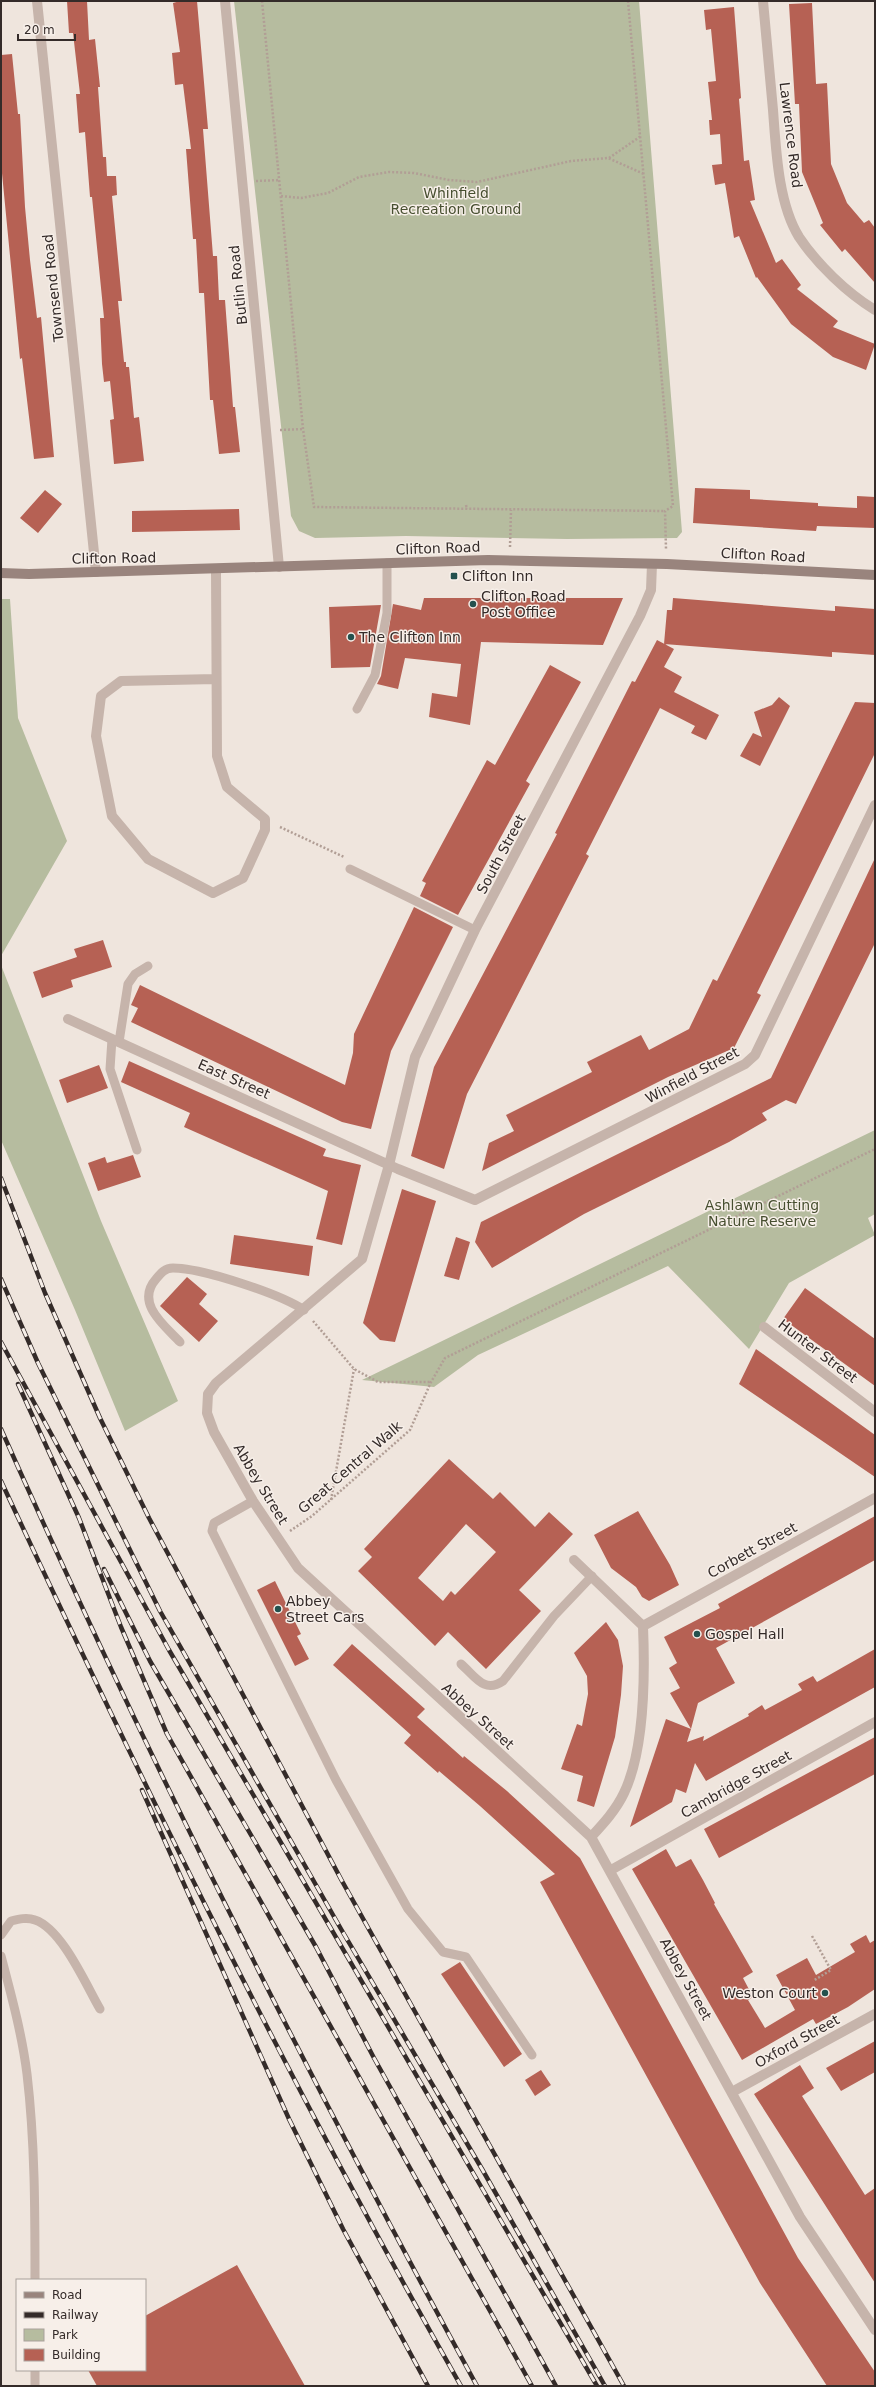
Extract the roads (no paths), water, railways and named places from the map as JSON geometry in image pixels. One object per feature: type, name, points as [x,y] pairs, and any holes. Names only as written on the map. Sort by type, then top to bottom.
[{"type":"street","name":"Townsend Road","points":[[37,1],[96,572]]},
{"type":"street","name":"Butlin Road","points":[[225,1],[268,431],[279,566]]},
{"type":"street","name":"Lawrence Road","points":[[763,1],[778,161],[788,212],[799,236],[814,256],[864,303],[875,310]]},
{"type":"street","name":"Clifton Road","points":[[1,572],[29,574],[216,570],[279,566],[488,560],[510,562],[667,564],[875,575]]},
{"type":"street","name":"South Street","points":[[389,1165],[415,1057],[475,930],[640,616],[651,590],[652,564]]},
{"type":"street","points":[[216,570],[216,678],[216,756],[227,788],[264,819],[265,830],[243,878],[213,893],[148,859],[112,816],[96,736],[101,696],[121,681],[216,678]]},
{"type":"street","name":"Winfield Street","points":[[389,1165],[475,1200],[745,1064],[756,1055],[875,805]]},
{"type":"street","name":"East Street","points":[[68,1019],[389,1165]]},
{"type":"street","name":"Abbey Street","points":[[389,1165],[362,1259],[304,1310],[216,1383],[208,1394],[207,1414],[214,1432],[253,1501],[298,1568],[591,1837],[611,1870],[800,2217],[875,2330]]},
{"type":"street","name":"Hunter Street","points":[[764,1327],[875,1412]]},
{"type":"street","name":"Corbett Street","points":[[644,1626],[875,1498]]},
{"type":"street","points":[[574,1560],[644,1626],[645,1680],[634,1765],[624,1793],[610,1816],[591,1837]]},
{"type":"street","name":"Cambridge Street","points":[[611,1870],[875,1722]]},
{"type":"street","name":"Oxford Street","points":[[732,2092],[875,2014]]},
{"type":"lane","points":[[357,709],[375,674],[387,613],[387,564]]},
{"type":"lane","points":[[350,869],[475,930]]},
{"type":"lane","points":[[137,1150],[110,1069],[128,984],[135,974],[148,966]]},
{"type":"lane","points":[[180,1342],[154,1314],[148,1297],[151,1284],[162,1271],[172,1267],[198,1271],[280,1297],[304,1310]]},
{"type":"lane","points":[[253,1501],[214,1523],[212,1531],[336,1780],[408,1909],[443,1952],[466,1957],[532,2055]]},
{"type":"lane","points":[[461,1664],[486,1686],[494,1687],[499,1684],[554,1616],[592,1576]]},
{"type":"lane","points":[[1,1935],[10,1921],[23,1918],[36,1920],[54,1934],[72,1958],[100,2008]]},
{"type":"lane","points":[[1,1956],[12,2000],[27,2074],[33,2153],[35,2279]]},
{"type":"lane","points":[[35,2371],[35,2386]]},
{"type":"railway","points":[[1,1178],[45,1293],[100,1418],[149,1518],[342,1881],[624,2386]]},
{"type":"railway","points":[[1,1279],[38,1363],[160,1611],[341,1929],[482,2169],[605,2386]]},
{"type":"railway","points":[[1,1342],[169,1650],[597,2386]]},
{"type":"railway","points":[[18,1384],[79,1518],[121,1627],[167,1734],[532,2386]]},
{"type":"railway","points":[[1,1429],[112,1672],[229,1912],[289,2032],[477,2386]]},
{"type":"railway","points":[[1,1481],[165,1825],[222,1938],[339,2164],[461,2386]]},
{"type":"railway","points":[[104,1569],[150,1661],[316,1947],[374,2058],[556,2386]]},
{"type":"railway","points":[[142,1790],[289,2119],[343,2229],[428,2386]]},
{"type":"place","name":"Clifton Inn","points":[[454,576]]},
{"type":"place","name":"Clifton Road Post Office","points":[[473,604]]},
{"type":"place","name":"The Clifton Inn","points":[[351,637]]},
{"type":"place","name":"Abbey Street Cars","points":[[278,1609]]},
{"type":"place","name":"Gospel Hall","points":[[697,1634]]},
{"type":"place","name":"Weston Court","points":[[825,1993]]},
{"type":"park label","name":"Whinfield Recreation Ground","points":[[456,202]]},
{"type":"park label","name":"Ashlawn Cutting Nature Reserve","points":[[762,1214]]}]
